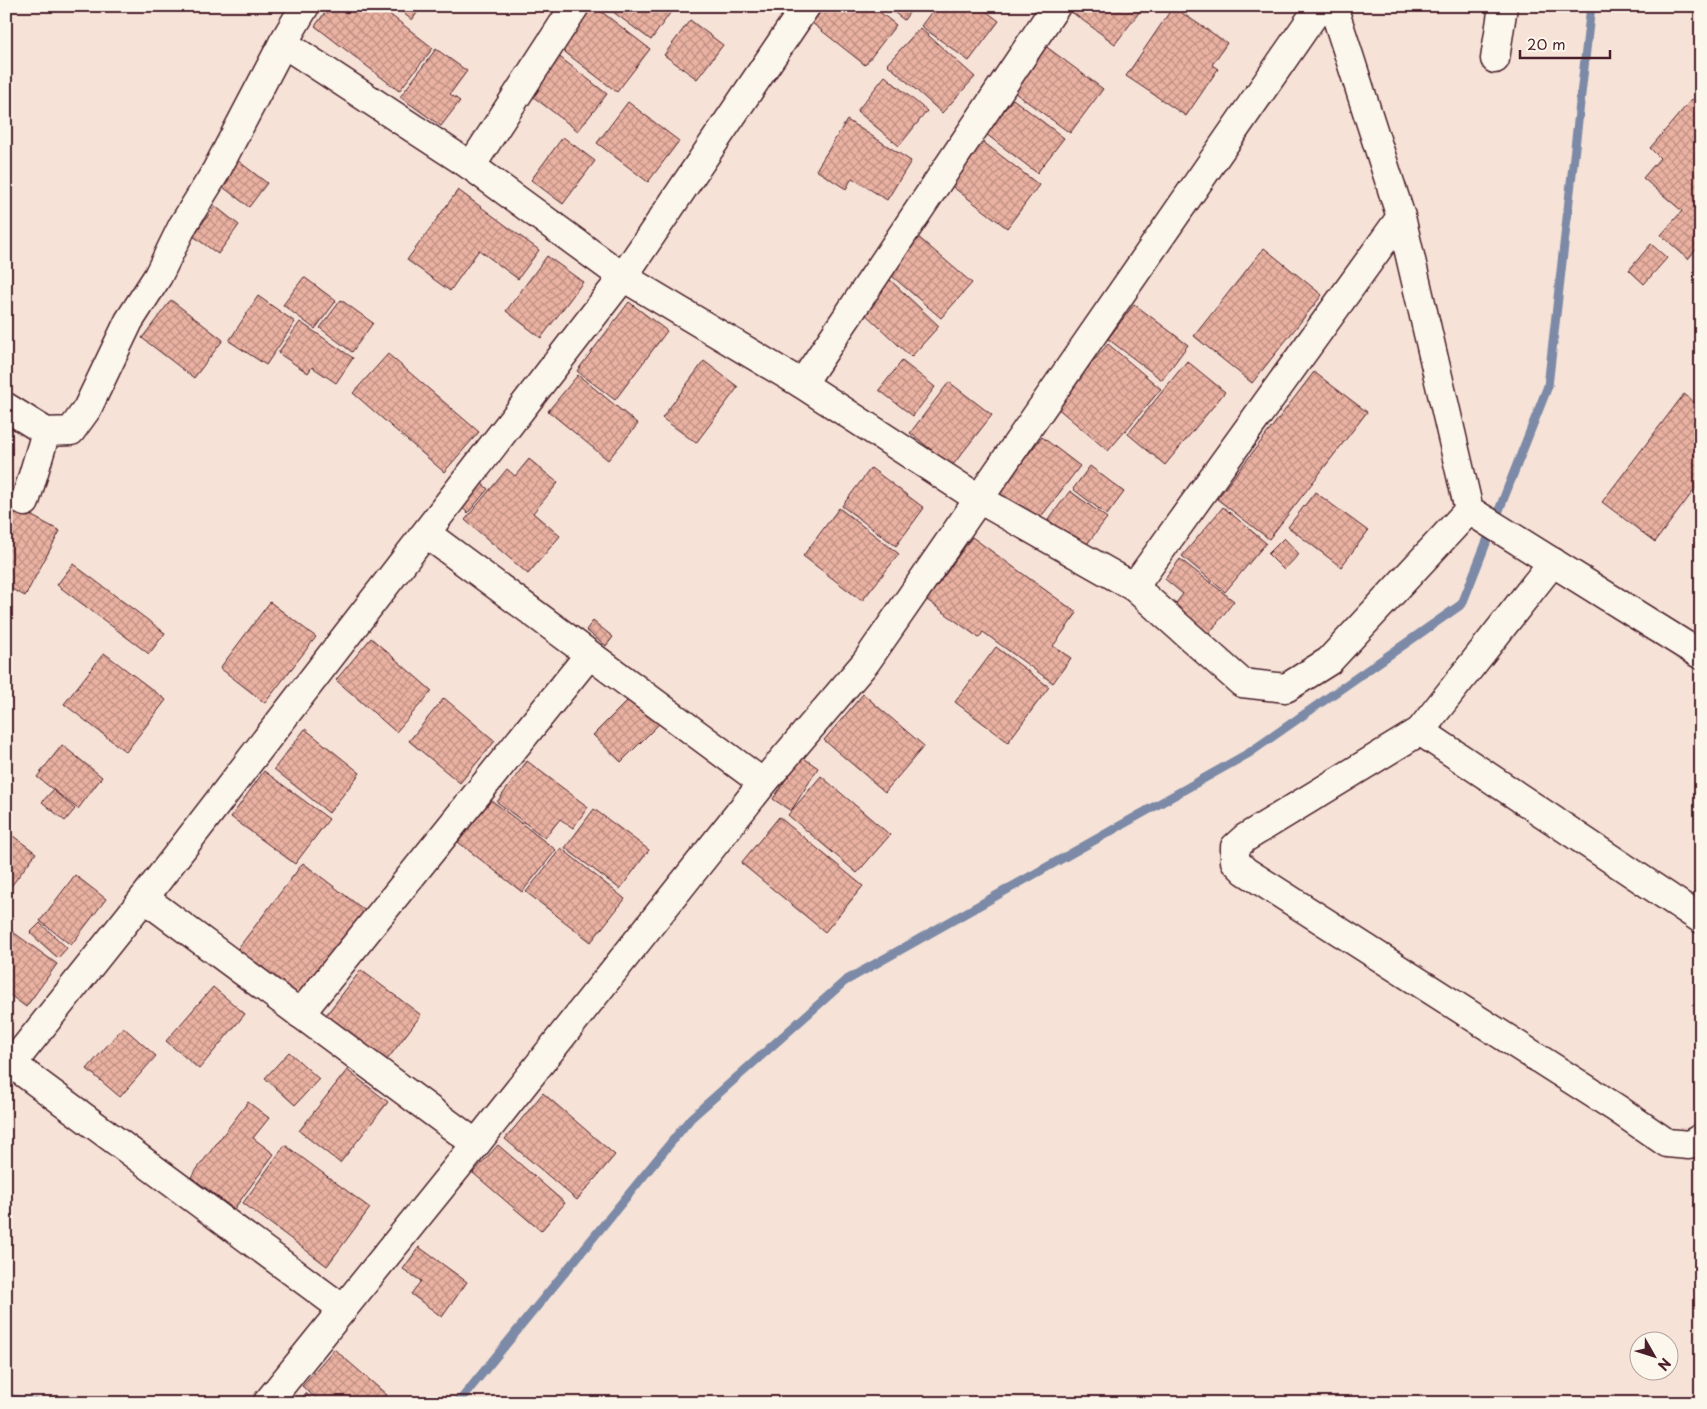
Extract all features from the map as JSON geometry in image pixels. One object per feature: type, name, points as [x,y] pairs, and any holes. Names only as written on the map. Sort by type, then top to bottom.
[{"type":"street","points":[[6,407],[46,432],[71,431],[87,409],[129,321],[158,276],[183,225],[215,173],[283,43],[305,6]]},
{"type":"street","points":[[471,166],[575,6]]},
{"type":"street","points":[[342,1309],[12,1064],[144,898],[623,277],[806,6]]},
{"type":"street","points":[[802,384],[1056,6]]},
{"type":"street","points":[[266,1403],[476,1144],[763,783],[866,662],[1320,6]]},
{"type":"street","points":[[1333,6],[1401,217],[1470,510],[1701,655]]},
{"type":"street","points":[[1495,7],[1495,59]]},
{"type":"street","points":[[283,43],[471,166],[623,277],[802,384],[979,499],[1134,587],[1242,683],[1286,688],[1328,661],[1470,510]]},
{"type":"street","points":[[1134,587],[1401,217]]},
{"type":"street","points":[[26,502],[46,432]]},
{"type":"street","points":[[426,534],[763,783]]},
{"type":"street","points":[[1551,561],[1420,731],[1245,838],[1235,847],[1235,861],[1245,871],[1616,1108],[1667,1143],[1689,1146],[1701,1138]]},
{"type":"street","points":[[300,1014],[590,655]]},
{"type":"street","points":[[1420,731],[1701,919]]},
{"type":"street","points":[[144,898],[476,1144]]},
{"type":"water","points":[[6,1394],[62,1403],[6,1403]]},
{"type":"building","points":[[330,6],[379,6],[433,48],[399,91],[315,26]]},
{"type":"building","points":[[394,6],[422,6],[412,20]]},
{"type":"building","points":[[587,6],[594,6],[650,49],[617,92],[557,46]]},
{"type":"building","points":[[605,6],[675,6],[651,40]]},
{"type":"building","points":[[825,6],[872,6],[896,25],[865,65],[812,23]]},
{"type":"building","points":[[886,6],[914,6],[904,20]]},
{"type":"building","points":[[936,6],[979,6],[999,21],[969,61],[921,26]]},
{"type":"building","points":[[1067,6],[1144,6],[1115,44],[1066,8]]},
{"type":"building","points":[[1173,7],[1227,43],[1212,65],[1218,69],[1186,116],[1126,76]]},
{"type":"building","points":[[690,20],[723,45],[697,79],[664,55]]},
{"type":"building","points":[[920,28],[975,77],[942,113],[887,64]]},
{"type":"building","points":[[1040,42],[1103,89],[1070,133],[1007,87]]},
{"type":"building","points":[[436,49],[467,71],[450,94],[460,101],[441,126],[400,97]]},
{"type":"building","points":[[552,51],[607,94],[578,131],[523,89]]},
{"type":"building","points":[[885,76],[927,111],[899,146],[857,111]]},
{"type":"building","points":[[1013,99],[1064,138],[1037,173],[986,134]]},
{"type":"building","points":[[1692,99],[1701,106],[1701,244],[1688,259],[1661,235],[1682,211],[1643,178],[1660,158],[1650,148]]},
{"type":"building","points":[[628,102],[679,141],[648,182],[597,143]]},
{"type":"building","points":[[847,120],[911,161],[887,200],[852,178],[846,189],[816,170]]},
{"type":"building","points":[[563,137],[595,161],[563,204],[531,180]]},
{"type":"building","points":[[978,138],[1039,185],[1007,228],[945,181]]},
{"type":"building","points":[[237,160],[267,183],[249,207],[219,184]]},
{"type":"building","points":[[458,190],[539,250],[518,279],[479,250],[450,291],[407,260]]},
{"type":"building","points":[[215,206],[239,225],[218,254],[193,236]]},
{"type":"building","points":[[917,236],[972,283],[941,318],[886,271]]},
{"type":"building","points":[[1651,244],[1667,258],[1644,284],[1629,270]]},
{"type":"building","points":[[1264,248],[1322,295],[1252,383],[1194,336]]},
{"type":"building","points":[[547,256],[583,282],[541,338],[506,311]]},
{"type":"building","points":[[304,277],[336,301],[315,329],[283,305]]},
{"type":"building","points":[[889,279],[939,326],[911,357],[861,310]]},
{"type":"building","points":[[258,296],[295,322],[266,365],[229,341]]},
{"type":"building","points":[[171,300],[223,340],[194,378],[142,338]]},
{"type":"building","points":[[341,300],[373,323],[352,352],[320,328]]},
{"type":"building","points":[[629,302],[667,331],[615,400],[577,371]]},
{"type":"building","points":[[1134,304],[1188,345],[1162,380],[1108,339]]},
{"type":"building","points":[[300,322],[353,358],[336,383],[312,367],[308,373],[278,353]]},
{"type":"building","points":[[1108,344],[1161,389],[1108,451],[1055,406]]},
{"type":"building","points":[[388,354],[479,432],[444,472],[353,393]]},
{"type":"building","points":[[704,361],[738,387],[696,443],[662,418]]},
{"type":"building","points":[[902,361],[935,387],[913,416],[879,390]]},
{"type":"building","points":[[1187,361],[1225,392],[1165,465],[1128,434]]},
{"type":"building","points":[[1314,372],[1367,412],[1269,539],[1217,499]]},
{"type":"building","points":[[578,375],[638,424],[608,460],[548,411]]},
{"type":"building","points":[[949,382],[992,415],[952,466],[910,433]]},
{"type":"building","points":[[1684,394],[1701,407],[1701,481],[1655,542],[1602,502]]},
{"type":"building","points":[[1042,437],[1080,466],[1033,527],[994,497]]},
{"type":"building","points":[[529,459],[558,483],[533,513],[560,536],[528,574],[465,520],[507,469],[515,476]]},
{"type":"building","points":[[1090,466],[1124,492],[1107,515],[1073,489]]},
{"type":"building","points":[[871,468],[924,508],[896,546],[842,506]]},
{"type":"building","points":[[477,479],[488,489],[468,513],[457,503]]},
{"type":"building","points":[[1070,491],[1107,518],[1084,548],[1048,520]]},
{"type":"building","points":[[1315,492],[1368,531],[1341,567],[1288,527]]},
{"type":"building","points":[[6,502],[60,531],[25,596],[6,586]]},
{"type":"building","points":[[1223,507],[1266,543],[1225,592],[1182,556]]},
{"type":"building","points":[[839,508],[899,554],[862,601],[803,556]]},
{"type":"building","points":[[972,537],[1077,613],[1053,646],[1071,658],[1053,683],[983,632],[979,638],[927,600]]},
{"type":"building","points":[[1284,538],[1299,554],[1284,570],[1268,554]]},
{"type":"building","points":[[1180,559],[1234,601],[1205,639],[1169,612],[1183,594],[1165,579]]},
{"type":"building","points":[[73,564],[165,633],[149,654],[57,585]]},
{"type":"building","points":[[270,602],[316,637],[265,703],[220,668]]},
{"type":"building","points":[[593,621],[613,637],[606,646],[586,630]]},
{"type":"building","points":[[371,638],[432,691],[396,732],[336,680]]},
{"type":"building","points":[[996,647],[1049,687],[1008,742],[955,702]]},
{"type":"building","points":[[104,653],[166,700],[126,752],[64,704]]},
{"type":"building","points":[[634,694],[662,721],[621,762],[593,735]]},
{"type":"building","points":[[863,694],[924,746],[885,792],[824,740]]},
{"type":"building","points":[[444,698],[495,741],[460,783],[409,741]]},
{"type":"building","points":[[305,729],[360,773],[329,813],[274,769]]},
{"type":"building","points":[[62,745],[102,777],[78,809],[37,777]]},
{"type":"building","points":[[801,756],[818,768],[791,811],[773,799]]},
{"type":"building","points":[[527,761],[588,807],[573,828],[560,819],[545,838],[497,802]]},
{"type":"building","points":[[264,771],[329,819],[295,864],[231,817]]},
{"type":"building","points":[[821,776],[890,835],[857,873],[788,815]]},
{"type":"building","points":[[53,790],[75,809],[65,821],[42,802]]},
{"type":"building","points":[[491,800],[556,850],[522,892],[458,842]]},
{"type":"building","points":[[594,809],[649,850],[620,889],[565,848]]},
{"type":"building","points":[[779,817],[863,886],[825,932],[741,863]]},
{"type":"building","points":[[13,836],[36,853],[6,893],[6,844]]},
{"type":"building","points":[[561,848],[625,899],[591,942],[526,892]]},
{"type":"building","points":[[303,863],[367,912],[299,1000],[236,951]]},
{"type":"building","points":[[75,875],[106,899],[71,945],[40,921]]},
{"type":"building","points":[[40,923],[67,948],[58,958],[30,933]]},
{"type":"building","points":[[6,927],[57,964],[26,1007],[6,992]]},
{"type":"building","points":[[361,970],[421,1015],[387,1060],[326,1015]]},
{"type":"building","points":[[213,987],[245,1014],[199,1069],[166,1041]]},
{"type":"building","points":[[123,1027],[156,1056],[120,1097],[87,1069]]},
{"type":"building","points":[[289,1052],[319,1079],[295,1105],[265,1078]]},
{"type":"building","points":[[347,1070],[388,1102],[340,1163],[299,1131]]},
{"type":"building","points":[[543,1093],[615,1155],[577,1200],[505,1139]]},
{"type":"building","points":[[248,1102],[269,1118],[253,1138],[274,1154],[234,1209],[191,1177]]},
{"type":"building","points":[[285,1145],[370,1208],[327,1266],[243,1203]]},
{"type":"building","points":[[498,1145],[565,1203],[541,1231],[473,1173]]},
{"type":"building","points":[[419,1247],[467,1282],[442,1317],[411,1294],[421,1281],[403,1269]]},
{"type":"building","points":[[334,1349],[387,1395],[381,1403],[321,1403],[302,1386]]},
{"type":"building","points":[[306,1393],[316,1403],[297,1403]]},
{"type":"waterway","points":[[458,1403],[691,1118],[845,981],[1249,753],[1462,604],[1548,386],[1591,6]]}]
